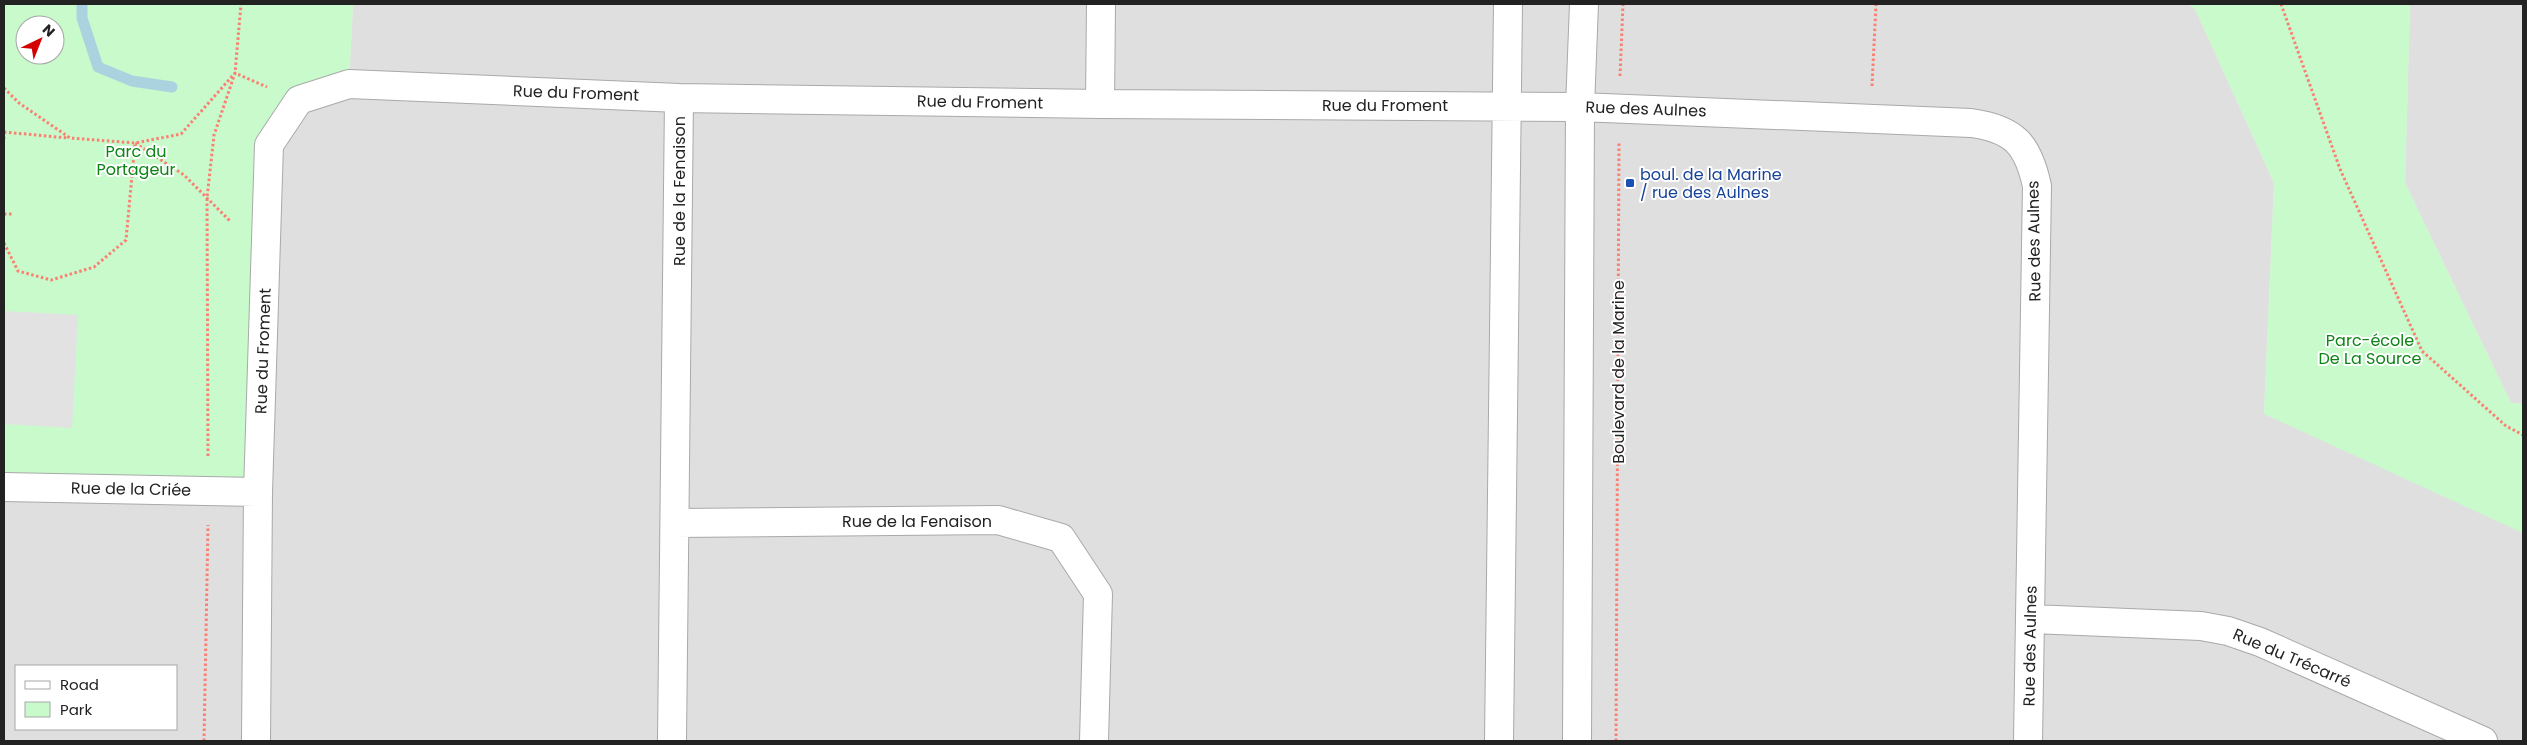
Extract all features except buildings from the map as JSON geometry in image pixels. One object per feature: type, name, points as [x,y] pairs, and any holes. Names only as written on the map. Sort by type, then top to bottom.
[{"type":"street","points":[[1100,104],[1101,4]]},
{"type":"street","points":[[1499,741],[1508,4]]},
{"type":"street","points":[[1577,741],[1580,106],[1584,4]]},
{"type":"street","name":"Rue du Froment","points":[[256,741],[258,492],[269,144],[299,100],[349,84],[679,98],[1100,104],[1506,106]]},
{"type":"street","name":"Rue de la Fenaison","points":[[672,741],[676,524],[679,98]]},
{"type":"street","name":"Rue des Aulnes","points":[[1506,106],[1580,106],[1985,125],[2011,136],[2022,146],[2030,159],[2036,186],[2028,741]]},
{"type":"street","name":"Rue de la Criée","points":[[4,487],[258,492]]},
{"type":"street","name":"Rue de la Fenaison","points":[[676,524],[998,520],[1061,538],[1098,594],[1094,741]]},
{"type":"street","name":"Rue du Trécarré","points":[[2030,619],[2169,624],[2228,631],[2260,642],[2483,741]]},
{"type":"path","points":[[204,741],[208,491],[207,198],[214,135],[235,73],[240,4]]},
{"type":"path","name":"Boulevard de la Marine","points":[[1616,741],[1619,108],[1623,4]]},
{"type":"path","points":[[1871,120],[1876,4]]},
{"type":"path","points":[[2281,4],[2340,169],[2422,352],[2506,426],[2523,435]]},
{"type":"path","points":[[4,139],[4,132],[135,143],[181,134],[235,73]]},
{"type":"path","points":[[4,88],[19,103],[70,138]]},
{"type":"path","points":[[135,143],[184,175],[266,256]]},
{"type":"path","points":[[4,243],[18,271],[52,280],[94,267],[126,240],[135,143]]},
{"type":"path","points":[[4,214],[14,214]]},
{"type":"shaded area","points":[[353,4],[2188,4],[2195,9],[2274,183],[2264,414],[2523,522],[2523,741],[4,741],[4,487],[269,145],[299,100],[349,84]]},
{"type":"shaded area","points":[[2410,4],[2523,4],[2523,404],[2511,403],[2405,183]]},
{"type":"shaded area","points":[[4,311],[78,315],[72,428],[4,424]]},
{"type":"green space","name":"Parc du Portageur","points":[[4,4],[353,4],[349,84],[299,100],[269,145],[258,492],[4,487]]},
{"type":"green space","name":"Parc-école De La Source","points":[[2188,4],[2410,4],[2405,183],[2511,403],[2523,404],[2523,533],[2264,414],[2274,183],[2195,9]]},
{"type":"waterway","points":[[82,4],[82,18],[98,67],[132,81],[172,87]]},
{"type":"place","name":"boul. de la Marine / rue des Aulnes","points":[[1630,183]]}]
